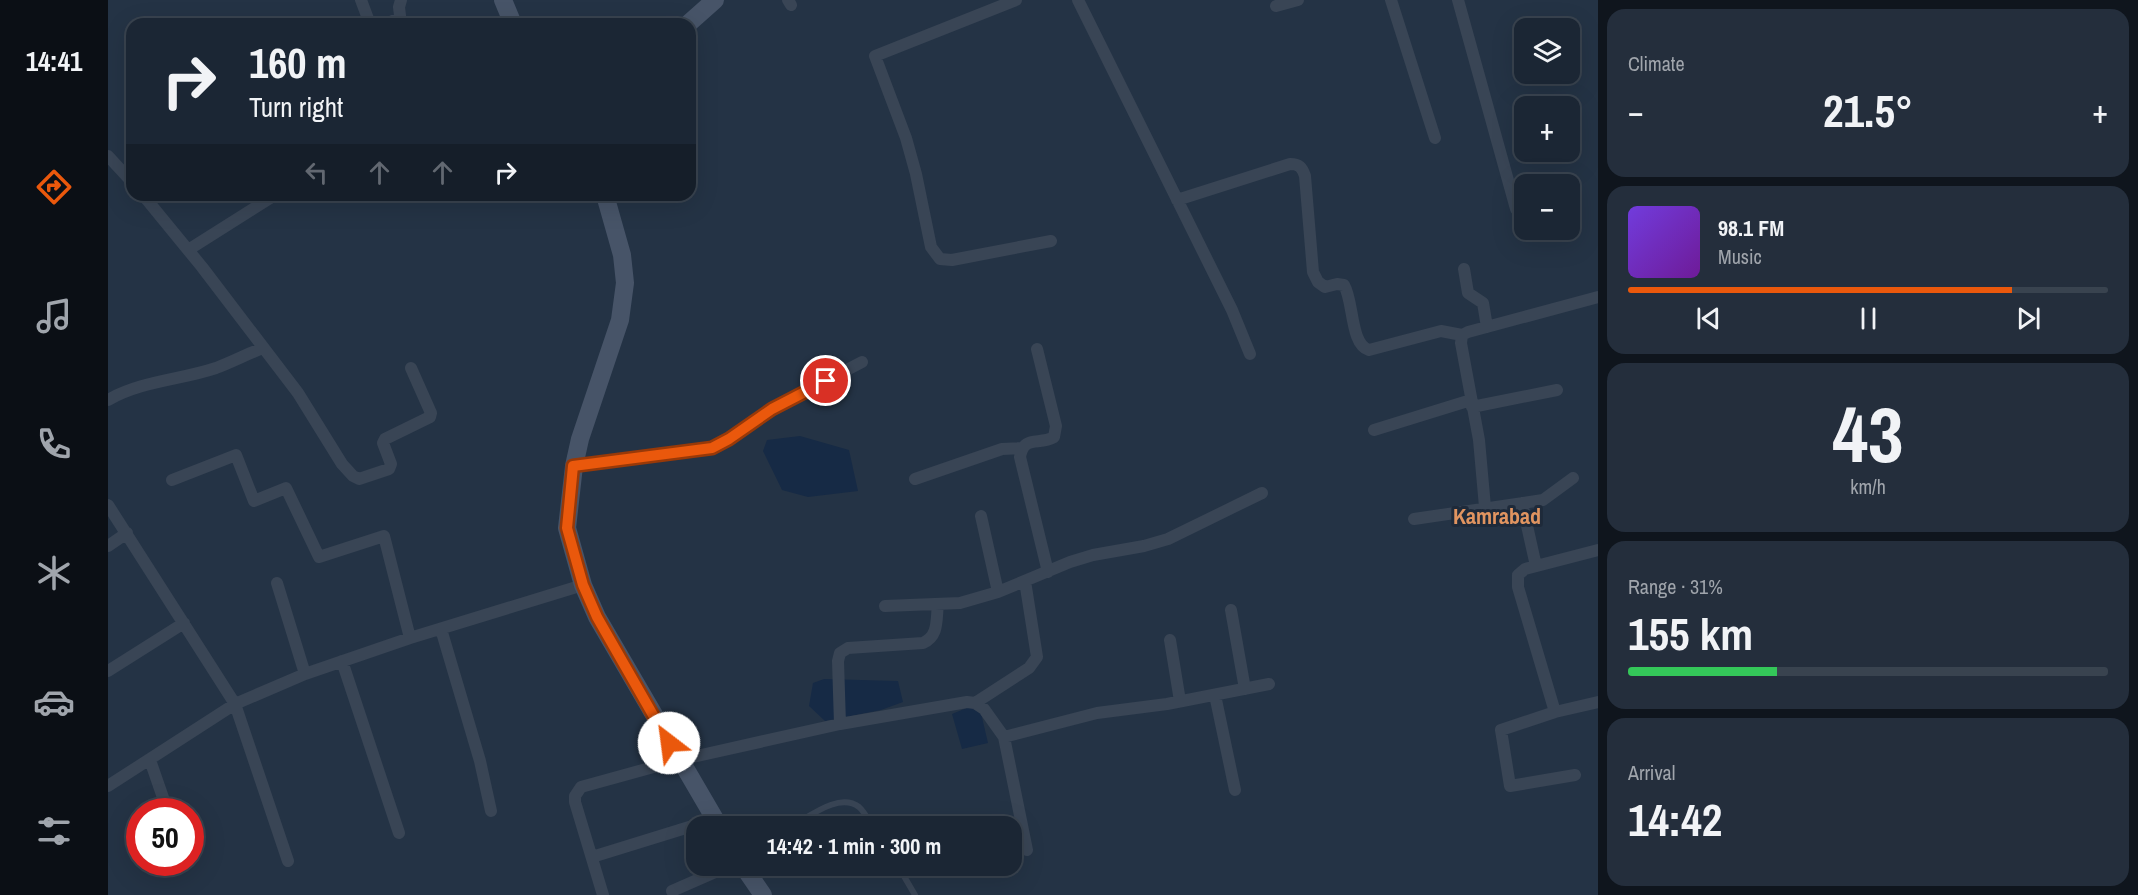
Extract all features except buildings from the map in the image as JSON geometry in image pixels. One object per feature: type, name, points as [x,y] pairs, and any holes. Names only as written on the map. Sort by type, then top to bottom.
[{"type":"main road","points":[[503,0],[510,18]]},
{"type":"main road","points":[[695,18],[715,0]]},
{"type":"main road","points":[[607,201],[622,255],[625,283],[620,320],[581,433],[573,466],[567,528],[583,585],[597,617],[713,816]]},
{"type":"main road","points":[[750,876],[763,895]]},
{"type":"street","points":[[361,0],[368,18]]},
{"type":"street","points":[[400,18],[401,0]]},
{"type":"street","points":[[1016,0],[875,56],[906,138],[931,247],[935,254],[940,259],[952,260],[1051,241]]},
{"type":"street","points":[[1078,0],[1232,310],[1250,354]]},
{"type":"street","points":[[1276,6],[1298,0]]},
{"type":"street","points":[[1391,0],[1435,138]]},
{"type":"street","points":[[1458,0],[1514,202]]},
{"type":"street","points":[[108,156],[126,176]]},
{"type":"street","points":[[1177,200],[1290,164],[1297,164],[1303,168],[1313,272],[1318,282],[1325,287],[1344,285],[1349,293],[1358,341],[1362,348],[1369,350],[1441,332],[1462,335],[1598,297]]},
{"type":"street","points":[[148,201],[189,250],[298,393],[342,464],[353,476],[359,479],[389,468],[391,464],[383,443],[385,438],[430,417],[431,413],[411,368]]},
{"type":"street","points":[[189,250],[266,201]]},
{"type":"street","points":[[1464,269],[1468,293],[1483,303],[1487,327]]},
{"type":"street","points":[[1462,335],[1461,343],[1481,455],[1485,507]]},
{"type":"street","points":[[108,400],[142,386],[215,368],[263,348]]},
{"type":"street","points":[[1037,349],[1056,426],[1054,437],[1047,442],[1027,443],[1022,448],[1020,457],[1048,572]]},
{"type":"street","points":[[573,466],[712,448],[772,409],[862,362]]},
{"type":"street","points":[[1374,430],[1472,403],[1557,390]]},
{"type":"street","points":[[915,479],[1002,449],[1022,448]]},
{"type":"street","points":[[172,480],[236,455],[254,501],[286,488],[319,557],[384,536],[410,638]]},
{"type":"street","points":[[1414,519],[1543,500],[1573,478]]},
{"type":"street","points":[[885,606],[960,603],[998,592],[1092,555],[1144,546],[1168,539],[1263,493]]},
{"type":"street","points":[[1522,503],[1536,566]]},
{"type":"street","points":[[108,505],[235,704],[288,861]]},
{"type":"street","points":[[981,516],[998,592]]},
{"type":"street","points":[[108,546],[127,533]]},
{"type":"street","points":[[1555,712],[1518,587],[1518,575],[1525,569],[1598,550]]},
{"type":"street","points":[[975,703],[1029,668],[1037,657],[1024,581]]},
{"type":"street","points":[[277,583],[305,674]]},
{"type":"street","points":[[108,786],[235,704],[305,674],[410,638],[583,585]]},
{"type":"street","points":[[840,724],[838,661],[840,653],[848,648],[923,643],[930,640],[935,633],[938,604]]},
{"type":"street","points":[[1231,610],[1245,689]]},
{"type":"street","points":[[108,672],[184,623]]},
{"type":"street","points":[[441,629],[480,761],[491,811]]},
{"type":"street","points":[[1170,640],[1180,701]]},
{"type":"street","points":[[342,661],[399,833]]},
{"type":"street","points":[[1004,737],[1097,713],[1180,701],[1269,684]]},
{"type":"street","points":[[1215,695],[1235,790]]},
{"type":"street","points":[[603,895],[575,802],[577,790],[581,787],[680,760],[840,724],[967,702],[975,703],[984,709],[1004,737],[1027,850]]},
{"type":"street","points":[[1575,776],[1510,786],[1501,730],[1555,712],[1598,702]]},
{"type":"street","points":[[150,760],[163,798]]},
{"type":"street","points":[[592,857],[686,831]]},
{"type":"street","points":[[672,891],[706,876]]},
{"type":"lane","points":[[811,816],[834,804],[848,802],[860,807],[866,816]]},
{"type":"lane","points":[[904,876],[915,895]]},
{"type":"water","points":[[800,436],[849,450],[858,491],[808,497],[782,490],[763,451],[767,440]]},
{"type":"water","points":[[824,679],[898,681],[903,702],[881,710],[825,721],[809,706],[813,683]]},
{"type":"water","points":[[969,707],[981,713],[988,743],[962,749],[952,714]]},
{"type":"district","name":"Kamrabad","points":[[1497,516]]},
{"type":"route","points":[[669,743],[597,617],[583,585],[567,528],[573,466],[712,448],[772,409],[826,381]]}]
